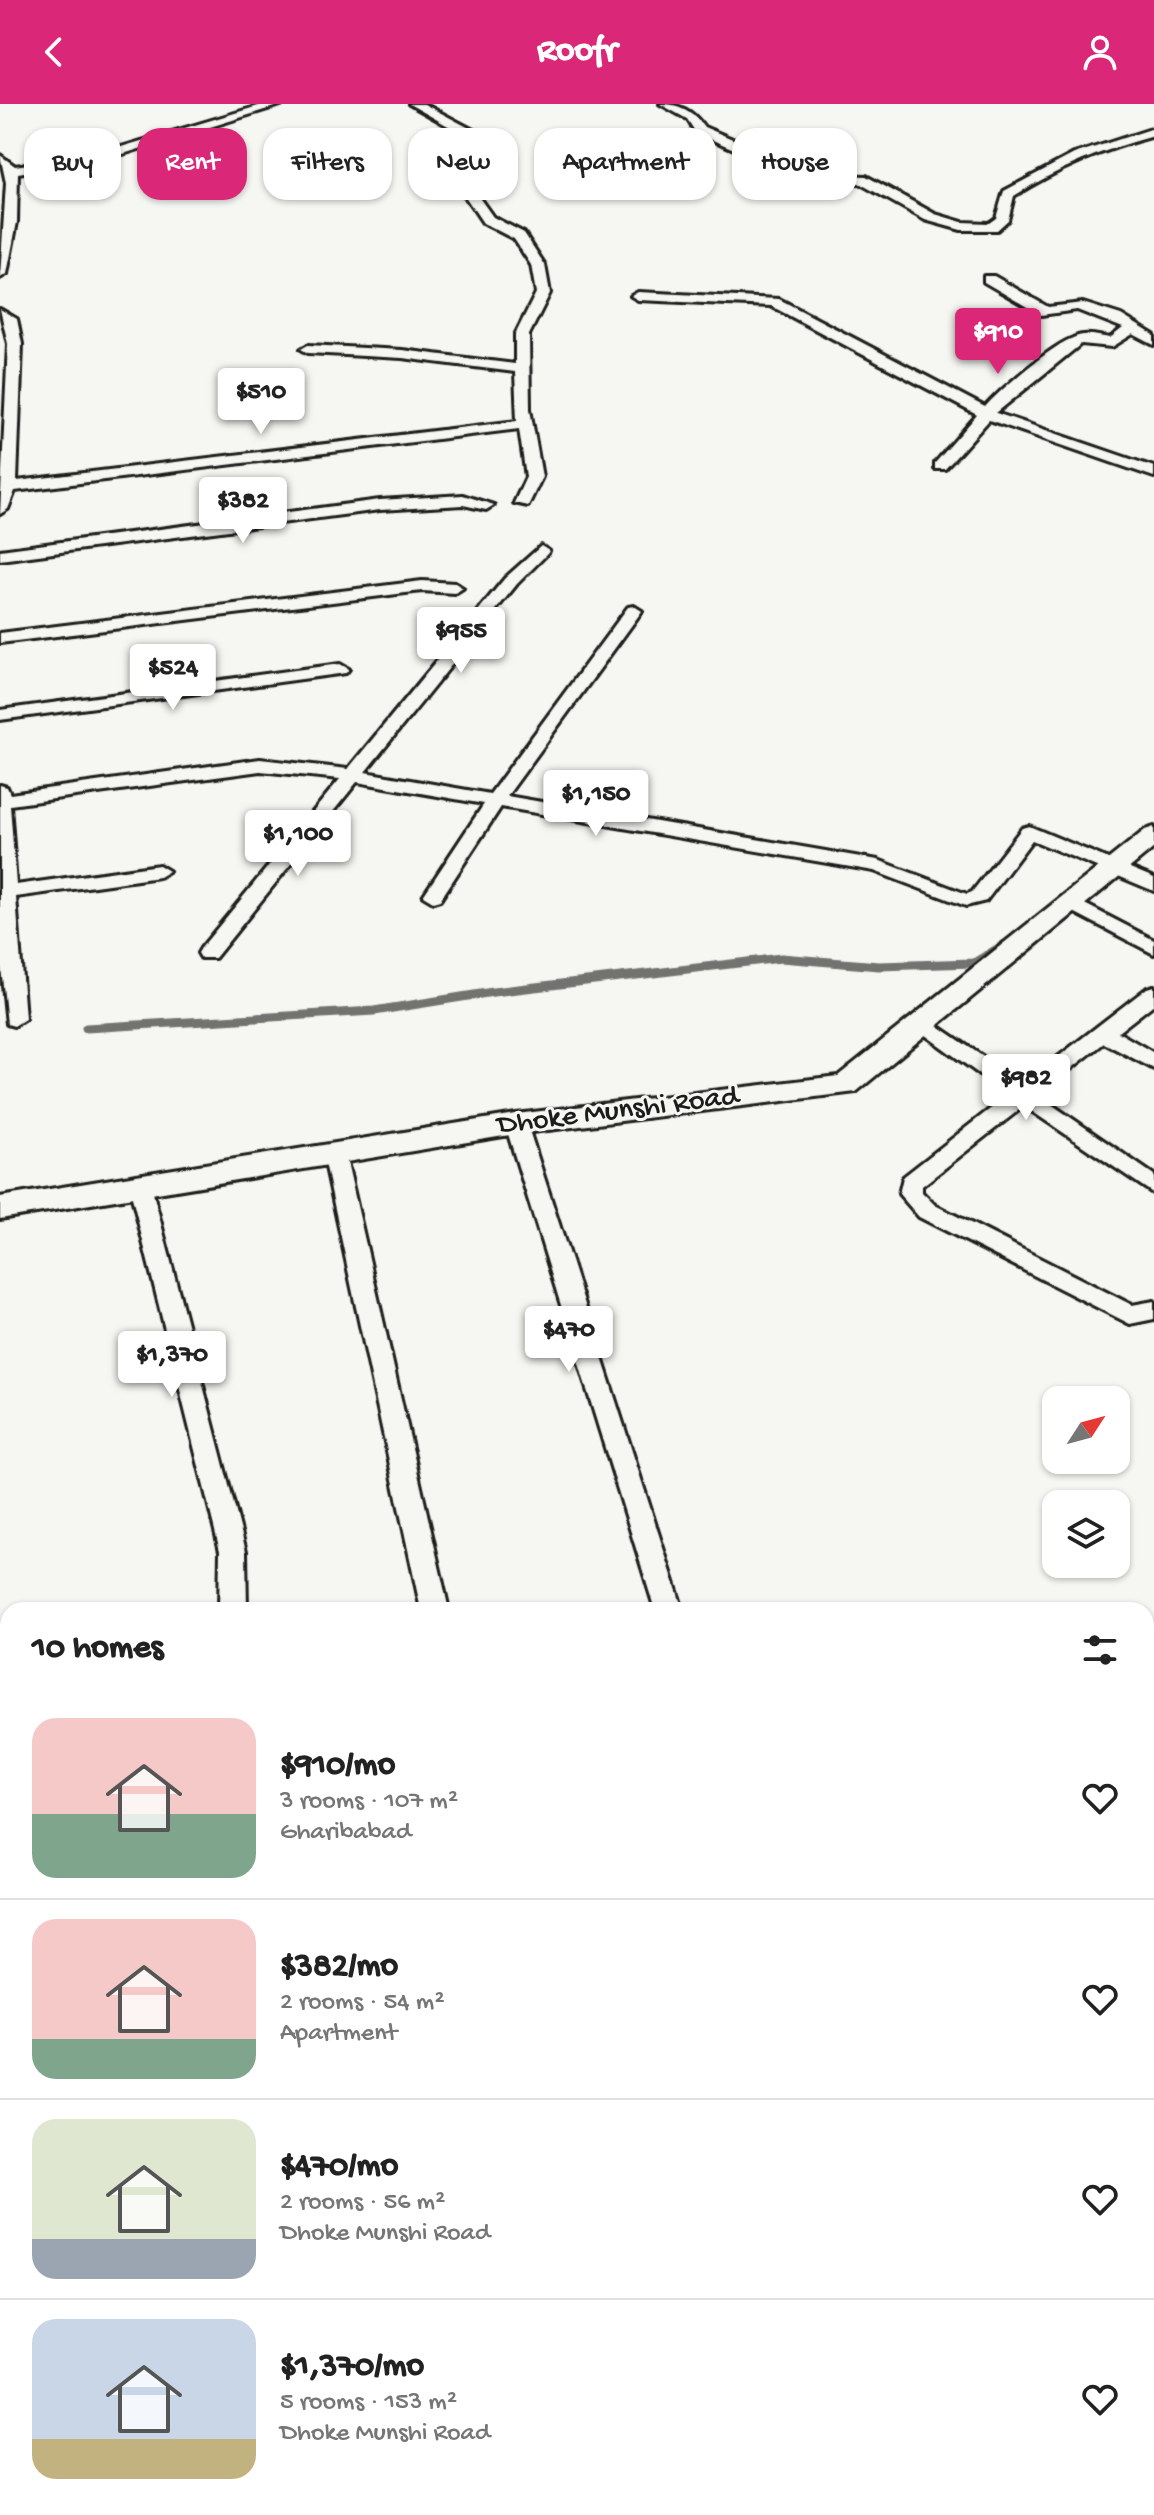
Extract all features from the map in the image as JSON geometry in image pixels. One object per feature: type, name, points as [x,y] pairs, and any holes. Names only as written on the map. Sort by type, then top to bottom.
[{"type":"street","points":[[12,170],[103,156],[184,129],[278,104]]},
{"type":"street","points":[[415,104],[473,135],[452,168],[488,220],[519,236],[538,265],[543,293],[522,335],[525,369],[523,409],[534,477],[522,503]]},
{"type":"street","points":[[666,104],[691,117],[700,130],[814,178],[862,179],[930,217],[961,226],[992,227],[1002,220],[1008,194],[1036,175],[1095,148],[1154,132]]},
{"type":"street","points":[[0,159],[12,170],[9,248],[0,274]]},
{"type":"street","points":[[989,279],[1046,312],[1055,313],[1067,306],[1078,306],[1116,318],[1154,341]]},
{"type":"street","points":[[638,296],[774,302],[986,414],[1154,472]]},
{"type":"street","points":[[0,313],[10,319],[15,344],[7,364],[4,487],[0,509]]},
{"type":"street","points":[[940,466],[1002,397],[1076,341],[1088,338],[1112,343],[1133,328]]},
{"type":"street","points":[[308,349],[402,354],[525,369]]},
{"type":"street","points":[[4,487],[527,424]]},
{"type":"street","points":[[0,555],[380,505],[463,500],[486,505]]},
{"type":"street","points":[[208,953],[511,581],[541,551]]},
{"type":"street","points":[[0,638],[422,586],[455,588]]},
{"type":"street","points":[[433,896],[496,799],[634,611]]},
{"type":"street","points":[[0,715],[340,669]]},
{"type":"street","points":[[0,801],[260,765],[304,767],[878,866],[966,900],[979,897],[1029,832],[1154,885]]},
{"type":"street","points":[[0,791],[5,972],[14,1019]]},
{"type":"street","name":"Dhoke Munshi Road","points":[[0,1208],[516,1124],[846,1085],[1154,835]]},
{"type":"street","points":[[3,893],[159,871]]},
{"type":"street","points":[[1071,903],[1154,948]]},
{"type":"street","points":[[1154,993],[911,1183],[910,1194],[927,1211],[1130,1315],[1154,1310]]},
{"type":"street","points":[[921,1024],[1154,1186]]},
{"type":"street","points":[[1103,1033],[1154,1062]]},
{"type":"street","points":[[516,1124],[666,1602]]},
{"type":"street","points":[[334,1153],[433,1602]]},
{"type":"street","points":[[140,1185],[187,1357],[233,1551],[233,1602]]},
{"type":"waterway","points":[[86,1028],[374,1011],[493,992],[781,958],[879,966],[974,963],[1005,944]]}]
